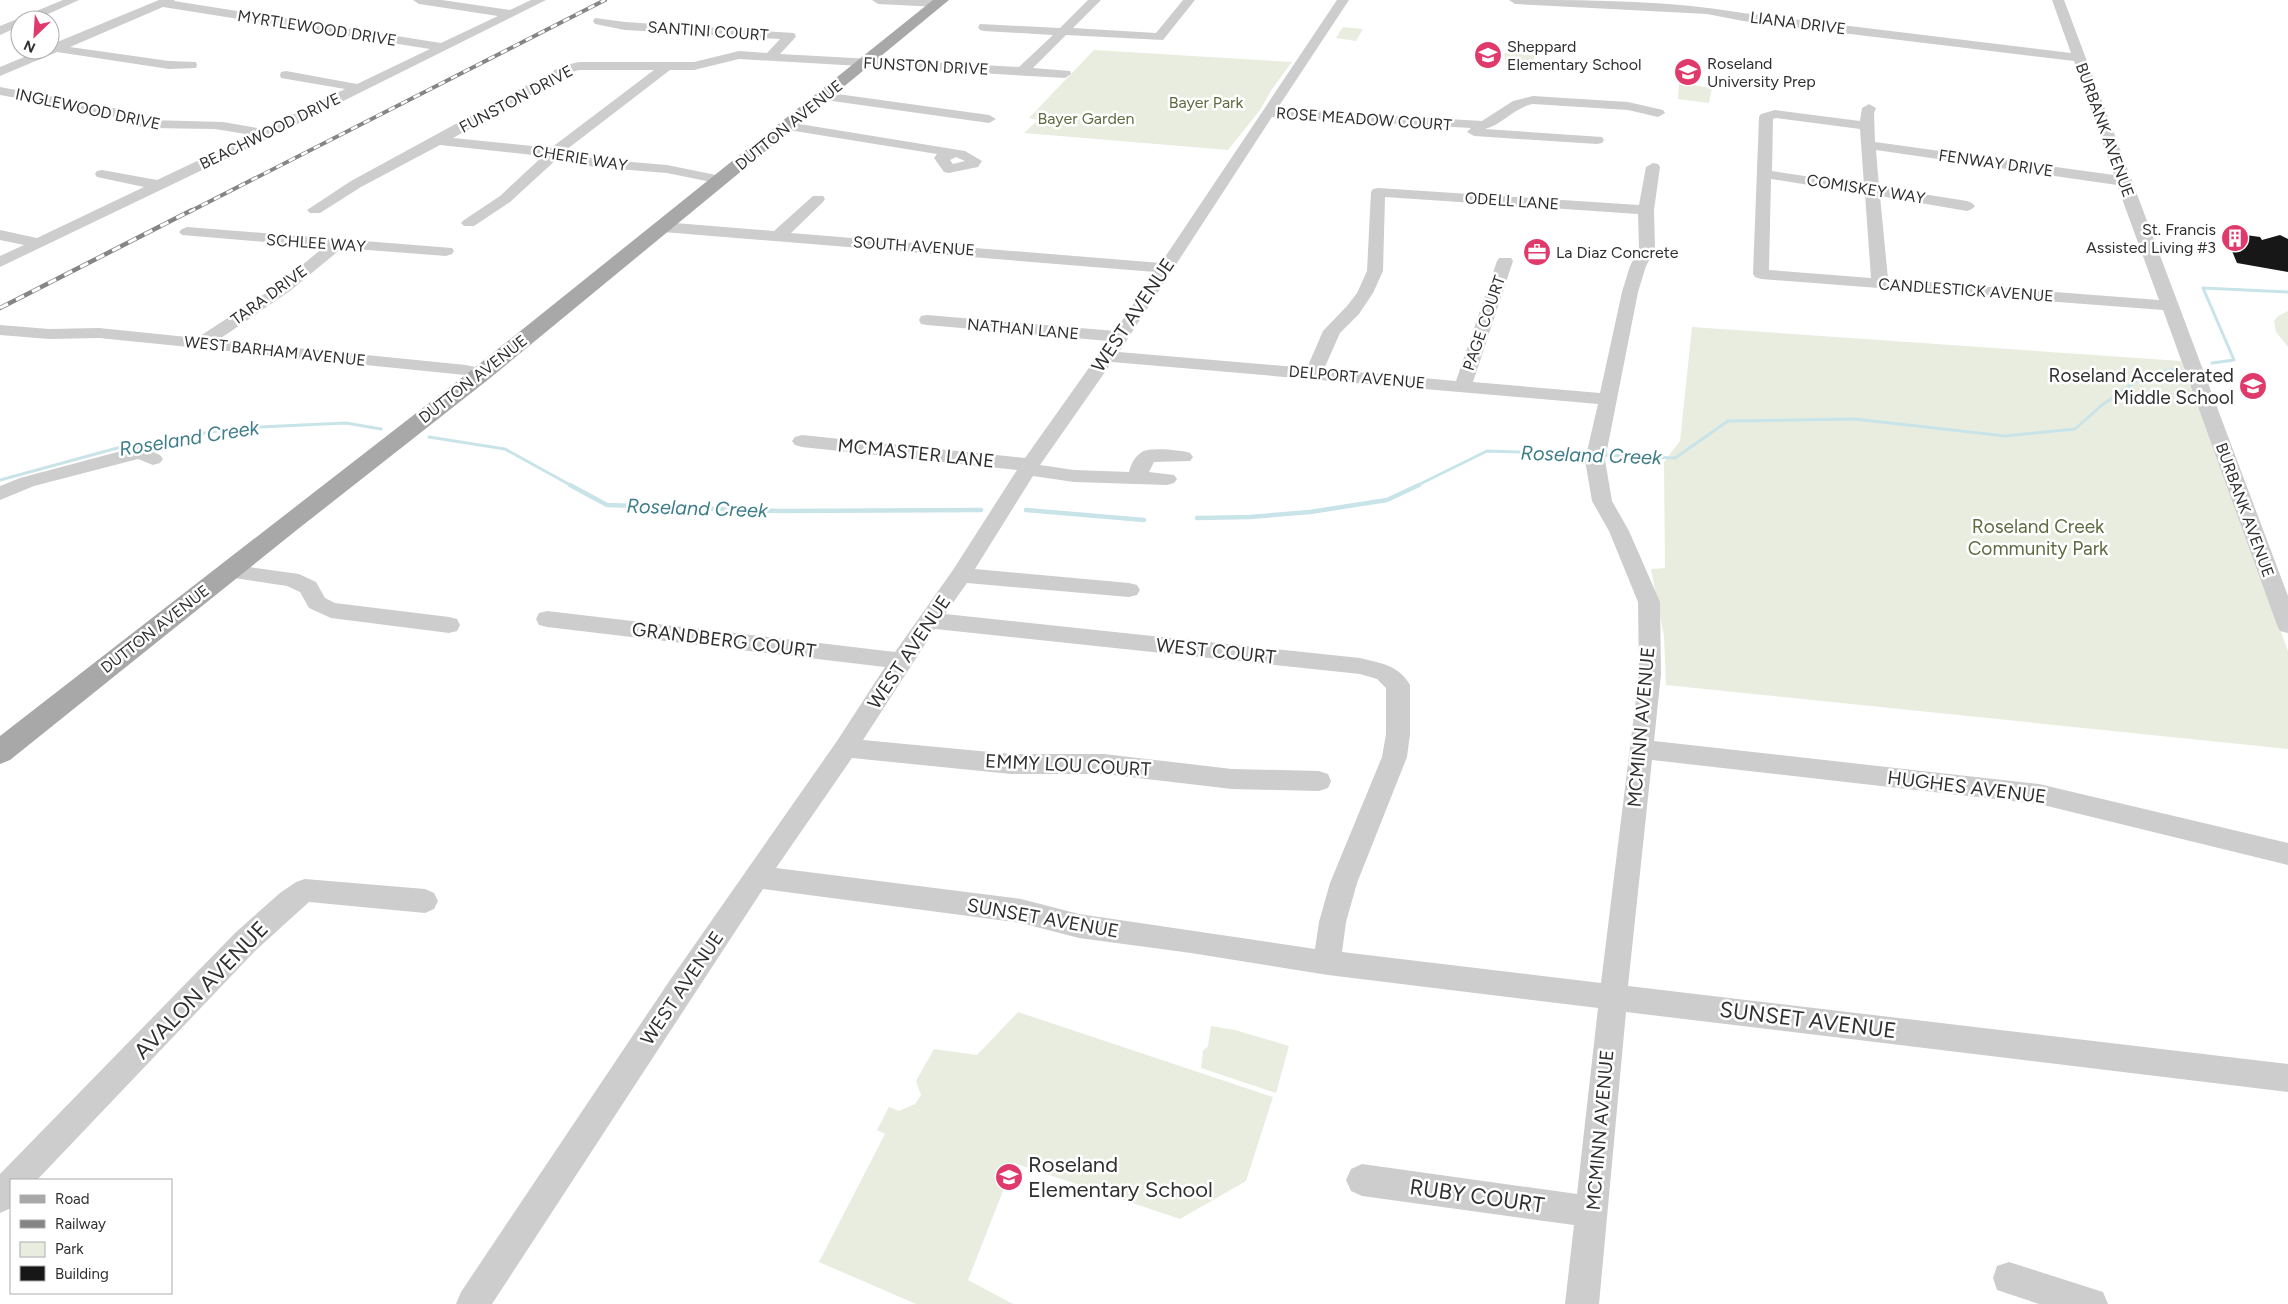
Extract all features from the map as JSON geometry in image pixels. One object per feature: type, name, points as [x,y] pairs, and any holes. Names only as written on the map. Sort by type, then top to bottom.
[{"type":"main road","name":"DUTTON AVENUE","points":[[0,752],[481,374],[940,2]]},
{"type":"street","points":[[49,10],[73,0]]},
{"type":"street","points":[[419,0],[512,14]]},
{"type":"street","name":"BEACHWOOD DRIVE","points":[[0,262],[540,0]]},
{"type":"street","points":[[878,0],[940,2]]},
{"type":"street","points":[[1023,71],[1095,0]]},
{"type":"street","points":[[984,27],[1159,37],[1189,0]]},
{"type":"street","name":"WEST AVENUE","points":[[473,1304],[680,989],[846,748],[901,661],[961,575],[1029,467],[1107,356],[1343,0]]},
{"type":"street","name":"LIANA DRIVE","points":[[1516,0],[1707,10],[1750,18],[2080,58]]},
{"type":"street","name":"BURBANK AVENUE","points":[[2058,0],[2123,181],[2288,625]]},
{"type":"street","points":[[60,44],[165,2]]},
{"type":"street","name":"MYRTLEWOOD DRIVE","points":[[165,2],[443,48]]},
{"type":"street","points":[[1674,23],[1676,9]]},
{"type":"street","name":"SANTINI COURT","points":[[600,21],[625,26],[790,36],[771,56]]},
{"type":"street","points":[[60,48],[169,65],[191,65]]},
{"type":"street","name":"FUNSTON DRIVE","points":[[315,210],[356,184],[438,142],[567,69],[601,65],[694,66],[739,55],[1065,74]]},
{"type":"street","points":[[0,72],[25,60]]},
{"type":"street","points":[[469,223],[505,199],[554,153],[666,67]]},
{"type":"street","points":[[286,75],[360,88]]},
{"type":"street","name":"INGLEWOOD DRIVE","points":[[0,91],[114,112],[126,120],[144,124],[210,125],[266,134]]},
{"type":"street","points":[[824,96],[989,119]]},
{"type":"street","name":"ROSE MEADOW COURT","points":[[1268,113],[1423,128],[1493,123],[1514,105],[1528,101],[1628,106],[1658,112]]},
{"type":"street","points":[[1869,108],[1867,113],[1868,145],[1880,283]]},
{"type":"street","points":[[1765,174],[1765,120],[1769,114],[1867,126]]},
{"type":"street","points":[[787,126],[955,153]]},
{"type":"street","name":"ROSE MEADOW COURT","points":[[1460,126],[1466,131],[1478,133],[1597,140]]},
{"type":"street","name":"CHERIE WAY","points":[[438,142],[554,153],[575,156],[593,163],[667,169],[721,180]]},
{"type":"street","name":"FENWAY DRIVE","points":[[1868,145],[2123,181]]},
{"type":"street","name":"MCMINN AVENUE","points":[[1582,1304],[1612,997],[1650,674],[1649,602],[1619,531],[1602,501],[1597,451],[1630,292],[1638,266],[1647,249],[1646,210],[1653,167]]},
{"type":"street","points":[[102,174],[158,185]]},
{"type":"street","name":"COMISKEY WAY","points":[[1765,174],[1967,206]]},
{"type":"street","name":"CANDLESTICK AVENUE","points":[[1765,174],[1761,274],[2170,306]]},
{"type":"street","name":"ODELL LANE","points":[[1314,373],[1332,331],[1353,310],[1365,293],[1374,271],[1378,192],[1646,210]]},
{"type":"street","points":[[778,236],[818,199]]},
{"type":"street","name":"SOUTH AVENUE","points":[[663,227],[1165,268]]},
{"type":"street","name":"SCHLEE WAY","points":[[187,232],[446,252]]},
{"type":"street","points":[[0,235],[39,243]]},
{"type":"street","name":"TARA DRIVE","points":[[201,343],[284,288],[336,245]]},
{"type":"street","name":"PAGE COURT","points":[[1464,386],[1505,261]]},
{"type":"street","name":"NATHAN LANE","points":[[927,320],[1119,337]]},
{"type":"street","name":"WEST BARHAM AVENUE","points":[[0,323],[56,329],[69,333]]},
{"type":"street","name":"WEST BARHAM AVENUE","points":[[0,330],[49,334],[99,334],[201,343],[466,370],[481,374]]},
{"type":"street","name":"DELPORT AVENUE","points":[[1107,356],[1608,399]]},
{"type":"street","name":"MCMASTER LANE","points":[[802,441],[1029,467],[1074,476],[1167,479]]},
{"type":"street","points":[[0,494],[27,482],[140,452],[153,459]]},
{"type":"street","points":[[1137,479],[1141,464],[1149,456],[1182,457]]},
{"type":"street","points":[[228,571],[291,579],[308,587],[317,603],[331,610],[448,624]]},
{"type":"street","points":[[961,575],[1129,590]]},
{"type":"street","name":"GRANDBERG COURT","points":[[547,619],[901,661]]},
{"type":"street","name":"WEST COURT","points":[[929,620],[1360,666],[1384,672],[1398,685],[1396,751],[1385,783],[1341,887],[1332,916],[1328,942],[1328,962]]},
{"type":"street","name":"EMMY LOU COURT","points":[[846,748],[1011,764],[1104,764],[1232,779],[1319,781]]},
{"type":"street","name":"HUGHES AVENUE","points":[[1641,749],[2039,794],[2288,854]]},
{"type":"street","name":"SUNSET AVENUE","points":[[757,877],[1021,912],[1079,926],[1328,962],[2288,1078]]},
{"type":"street","name":"AVALON AVENUE","points":[[17,1179],[245,942],[289,901],[305,890],[425,901]]},
{"type":"street","name":"RUBY COURT","points":[[1362,1180],[1592,1212]]},
{"type":"street","points":[[0,1197],[10,1187]]},
{"type":"street","points":[[2009,1278],[2091,1304]]},
{"type":"green space","points":[[1343,27],[1363,29],[1356,41],[1336,38]]},
{"type":"green space","name":"Bayer Park","points":[[1094,50],[1292,62],[1272,89],[1260,110],[1228,150],[1024,133],[1038,120],[1029,118]]},
{"type":"green space","points":[[1504,53],[1534,55],[1535,68],[1506,66]]},
{"type":"green space","points":[[1679,83],[1712,88],[1709,103],[1678,99]]},
{"type":"green space","points":[[2288,311],[2288,347],[2276,332],[2274,321],[2278,316]]},
{"type":"green space","name":"Roseland Creek Community Park","points":[[1692,327],[2181,361],[2288,651],[2288,749],[1666,685],[1664,636],[1651,569],[1665,568],[1664,462],[1680,441]]},
{"type":"green space","points":[[1018,1012],[1273,1097],[1246,1181],[1180,1219],[1014,1163],[968,1280],[1013,1304],[916,1304],[819,1262],[885,1134],[877,1130],[889,1107],[899,1111],[915,1104],[921,1095],[916,1081],[934,1049],[977,1055]]},
{"type":"green space","points":[[1211,1026],[1235,1030],[1289,1046],[1276,1093],[1201,1068],[1203,1051],[1208,1046]]},
{"type":"building","points":[[2224,232],[2260,237],[2262,240],[2280,235],[2288,239],[2288,272],[2237,263]]},
{"type":"waterway","name":"Roseland Creek","points":[[2212,363],[2234,360],[2203,288],[2288,292]]},
{"type":"waterway","name":"Roseland Creek","points":[[1601,455],[1675,458],[1728,421],[1855,419],[2005,436],[2075,429],[2102,405],[2145,375],[2177,369]]},
{"type":"waterway","name":"Roseland Creek","points":[[0,480],[121,447],[235,428],[346,423],[381,429]]},
{"type":"waterway","name":"Roseland Creek","points":[[429,437],[505,449],[572,486]]},
{"type":"waterway","name":"Roseland Creek","points":[[1416,486],[1487,451],[1590,454]]},
{"type":"waterway","name":"Roseland Creek","points":[[570,485],[607,505],[780,511],[981,510]]},
{"type":"waterway","name":"Roseland Creek","points":[[1197,518],[1250,517],[1310,512],[1387,500],[1419,485]]},
{"type":"waterway","name":"Roseland Creek","points":[[1026,510],[1144,520]]},
{"type":"railway","points":[[189,212],[605,0]]},
{"type":"railway","points":[[0,308],[192,210]]},
{"type":"place","name":"Sheppard Elementary School","points":[[1488,55]]},
{"type":"place","name":"Roseland University Prep","points":[[1688,72]]},
{"type":"place","name":"St. Francis Assisted Living #3","points":[[2235,238]]},
{"type":"place","name":"La Diaz Concrete","points":[[1537,252]]},
{"type":"place","name":"Roseland Accelerated Middle School","points":[[2253,386]]},
{"type":"place","name":"Roseland Elementary School","points":[[1009,1177]]},
{"type":"park label","name":"Bayer Garden","points":[[1086,118]]}]
